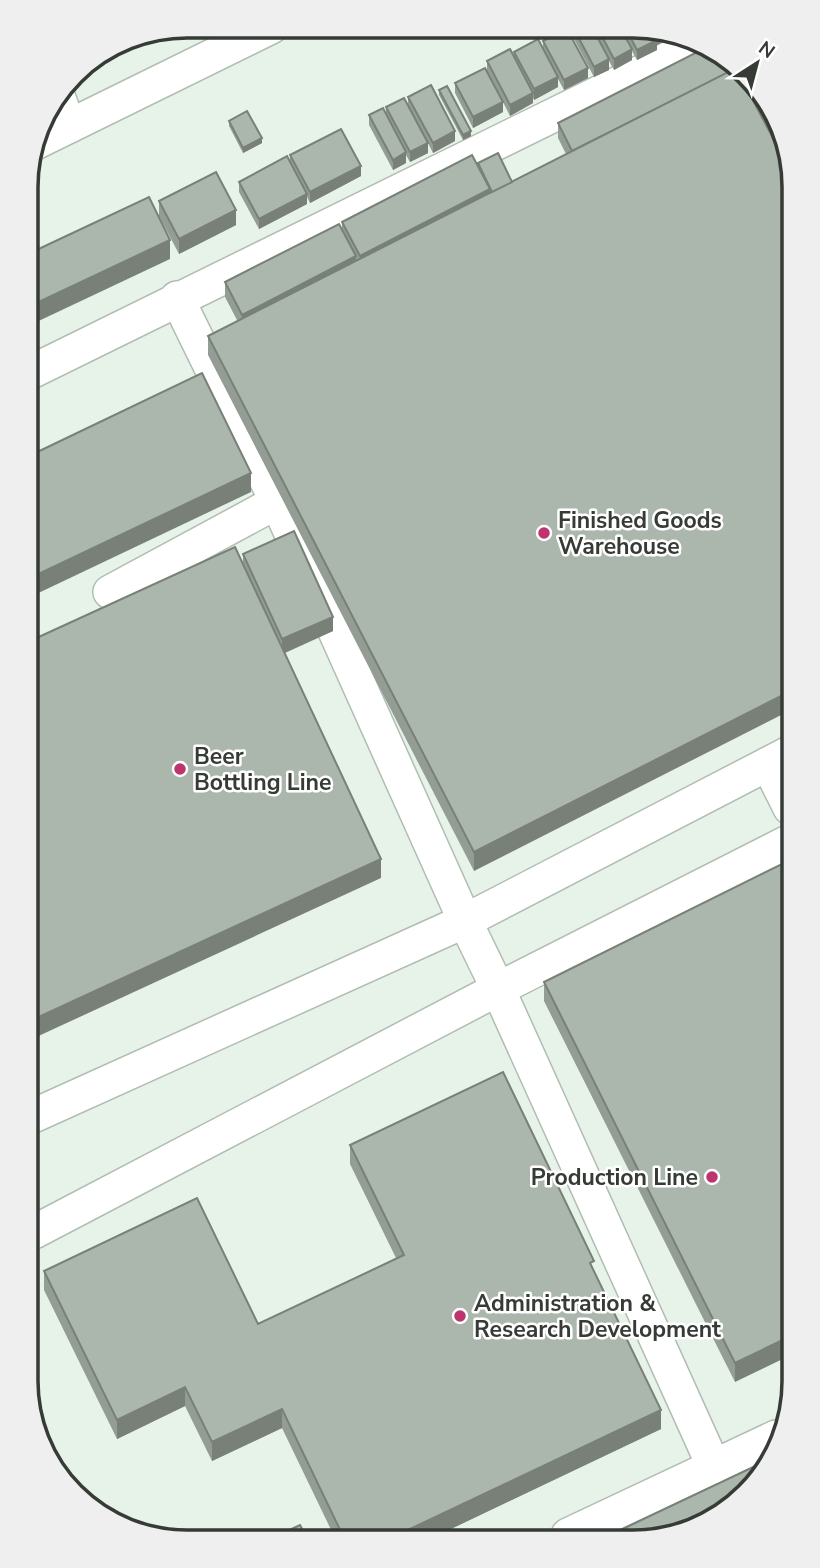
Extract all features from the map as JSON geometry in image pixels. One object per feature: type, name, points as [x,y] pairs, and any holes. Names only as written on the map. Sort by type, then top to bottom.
[{"type":"lane","points":[[63,111],[242,39]]},
{"type":"lane","points":[[38,368],[688,49]]},
{"type":"lane","points":[[177,298],[277,502],[714,1467]]},
{"type":"lane","points":[[110,592],[277,502]]},
{"type":"lane","points":[[38,1114],[465,921],[779,759]]},
{"type":"lane","points":[[38,1230],[498,989],[781,845]]},
{"type":"lane","points":[[579,1530],[769,1440]]},
{"type":"building","points":[[549,38],[572,38],[588,68],[564,80],[543,41]]},
{"type":"building","points":[[579,38],[598,38],[609,59],[594,67]]},
{"type":"building","points":[[603,38],[626,38],[632,49],[614,59]]},
{"type":"building","points":[[631,38],[656,40],[637,50]]},
{"type":"building","points":[[538,39],[558,77],[534,89],[514,52]]},
{"type":"building","points":[[510,49],[533,93],[510,105],[487,61]]},
{"type":"building","points":[[696,53],[722,69],[722,76],[572,151],[558,123]]},
{"type":"building","points":[[485,68],[503,102],[473,117],[455,83]]},
{"type":"building","name":"Finished Goods Warehouse","points":[[722,75],[722,98],[751,98],[754,102],[775,141],[782,187],[782,696],[474,852],[208,336]]},
{"type":"building","points":[[431,85],[455,131],[433,143],[408,97]]},
{"type":"building","points":[[447,86],[471,131],[463,135],[439,90]]},
{"type":"building","points":[[404,98],[428,143],[410,152],[386,107]]},
{"type":"building","points":[[383,108],[406,152],[393,160],[369,115]]},
{"type":"building","points":[[247,111],[262,138],[243,148],[229,121]]},
{"type":"building","points":[[341,129],[361,166],[310,192],[290,155]]},
{"type":"building","points":[[498,153],[512,182],[492,192],[478,163]]},
{"type":"building","points":[[472,155],[490,189],[360,256],[342,222]]},
{"type":"building","points":[[287,156],[307,194],[259,219],[239,182]]},
{"type":"building","points":[[216,172],[236,210],[179,239],[159,201]]},
{"type":"building","points":[[149,197],[170,240],[38,302],[38,249]]},
{"type":"building","points":[[339,224],[356,256],[242,315],[225,282]]},
{"type":"building","points":[[202,373],[251,473],[38,574],[38,452]]},
{"type":"building","points":[[294,531],[333,617],[282,639],[243,554]]},
{"type":"building","name":"Beer Bottling Line","points":[[235,547],[381,859],[38,1017],[38,637]]},
{"type":"building","name":"Production Line","points":[[781,864],[781,1341],[735,1363],[544,982]]},
{"type":"building","name":"Administration & Research Development","points":[[503,1072],[594,1261],[590,1263],[661,1410],[408,1530],[340,1530],[282,1409],[212,1442],[185,1387],[117,1420],[44,1271],[197,1198],[258,1324],[404,1255],[350,1145]]},
{"type":"building","points":[[754,1467],[731,1493],[699,1514],[681,1522],[652,1528],[620,1530]]},
{"type":"building","points":[[300,1525],[303,1530],[289,1530]]},
{"type":"place","name":"Finished Goods Warehouse","points":[[544,533]]},
{"type":"place","name":"Beer Bottling Line","points":[[180,769]]},
{"type":"place","name":"Production Line","points":[[712,1177]]},
{"type":"place","name":"Administration & Research Development","points":[[460,1316]]}]
